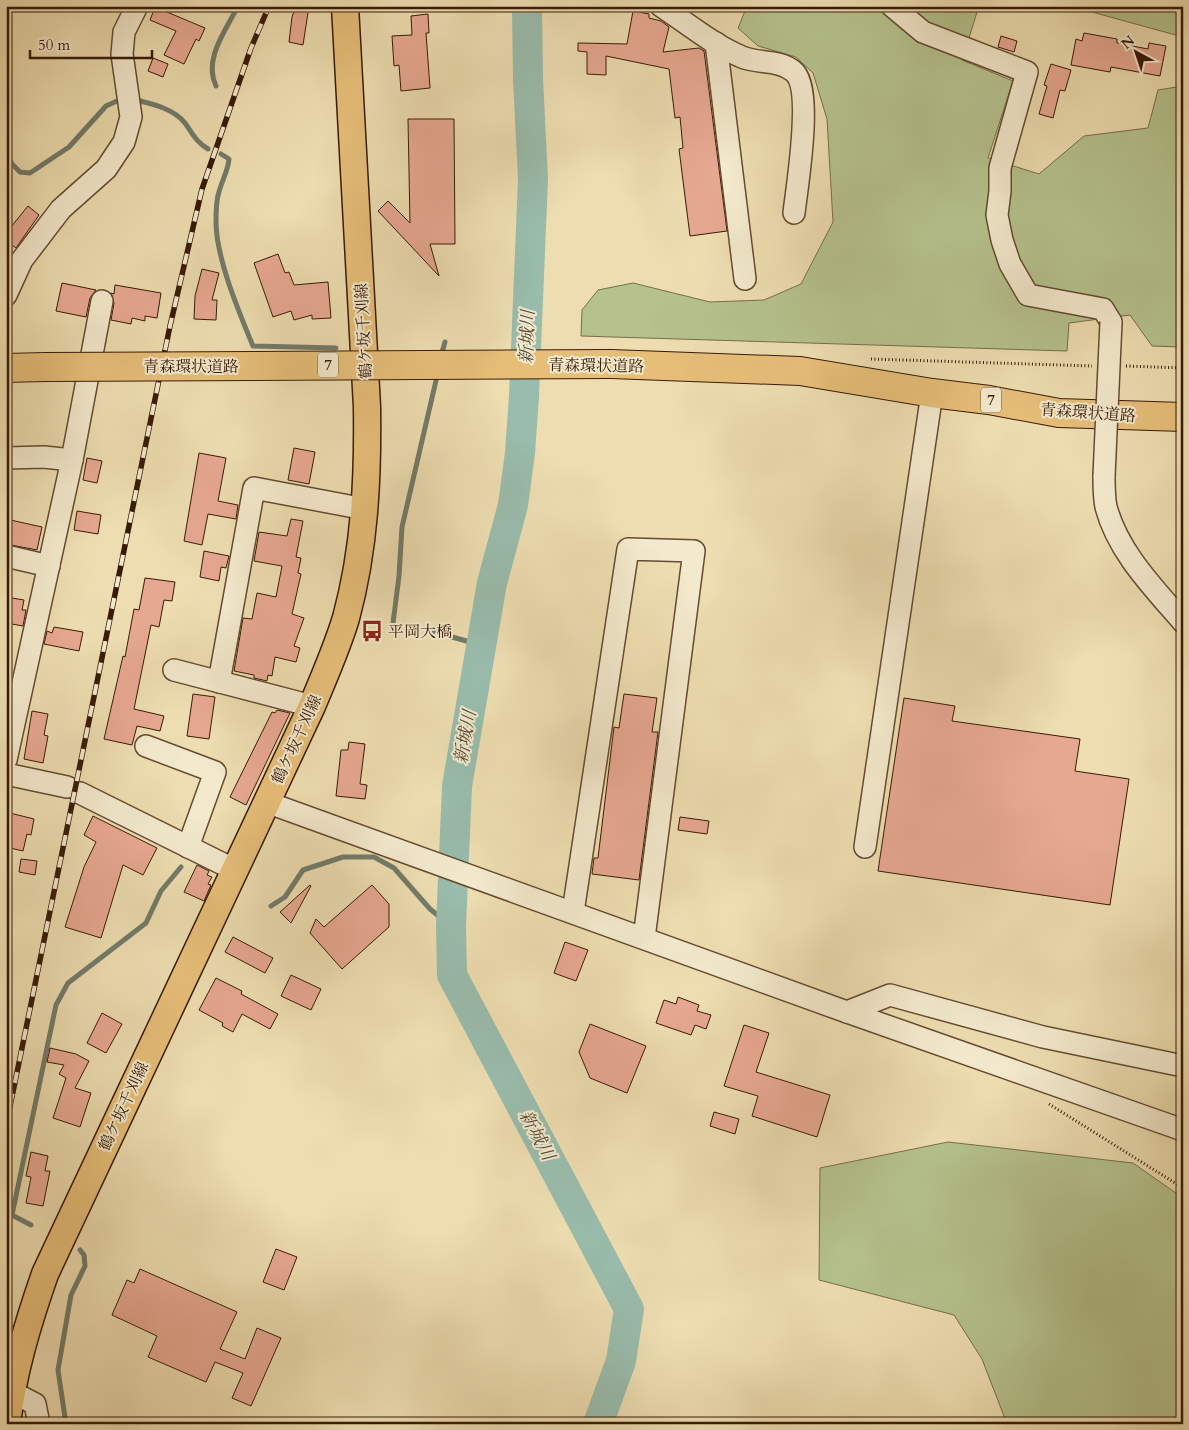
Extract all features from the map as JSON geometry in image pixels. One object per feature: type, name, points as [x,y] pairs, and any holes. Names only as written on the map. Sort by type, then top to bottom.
[{"type":"highway","name":"青森環状道路","points":[[6,368],[611,364],[800,371],[932,393],[989,400],[1058,413],[1183,416]]},
{"type":"main road","name":"鶴ケ坂千刈線","points":[[7,1424],[12,1392],[26,1331],[45,1274],[312,706],[335,652],[346,616],[360,554],[368,470],[367,407],[345,6]]},
{"type":"street","points":[[6,295],[22,260],[61,209],[106,169],[124,142],[131,117],[122,54],[124,32],[137,6]]},
{"type":"street","points":[[661,6],[716,43],[743,58],[780,64],[794,71],[802,89],[804,109],[794,213]]},
{"type":"street","points":[[892,6],[923,32],[1028,72],[1000,168],[997,214],[1002,240],[1010,264],[1028,294],[1103,309],[1111,322],[1104,476],[1106,505],[1114,530],[1134,563],[1183,622]]},
{"type":"street","points":[[716,43],[745,279]]},
{"type":"street","points":[[6,760],[72,460],[102,301]]},
{"type":"street","points":[[865,847],[932,393]]},
{"type":"street","points":[[6,458],[44,457],[72,460]]},
{"type":"street","points":[[218,682],[254,488],[365,509]]},
{"type":"street","points":[[573,912],[628,549],[694,551],[644,938]]},
{"type":"street","points":[[6,556],[49,566]]},
{"type":"street","points":[[174,670],[312,706]]},
{"type":"street","points":[[146,746],[215,772],[188,847]]},
{"type":"street","points":[[6,774],[74,790],[235,870]]},
{"type":"street","points":[[266,802],[847,1012],[1183,1130]]},
{"type":"street","points":[[847,1012],[890,995],[1043,1037],[1183,1066]]},
{"type":"street","points":[[12,1392],[35,1404],[38,1424]]},
{"type":"path","points":[[871,360],[1100,366]]},
{"type":"path","points":[[1120,366],[1183,368]]},
{"type":"green space","points":[[747,6],[979,6],[962,60],[1013,81],[988,158],[1039,174],[1084,136],[1148,128],[1158,90],[1183,86],[1183,347],[1152,346],[1130,315],[1069,323],[1067,351],[581,336],[582,310],[598,290],[633,283],[710,302],[764,300],[801,284],[833,222],[827,119],[813,73],[796,57],[758,46],[738,28]]},
{"type":"green space","points":[[1070,6],[1183,6],[1183,37]]},
{"type":"green space","points":[[948,1142],[1133,1163],[1183,1198],[1183,1424],[1007,1424],[982,1359],[954,1315],[819,1280],[820,1168]]},
{"type":"building","points":[[296,6],[309,6],[303,45],[289,42],[292,17]]},
{"type":"building","points":[[155,7],[205,28],[199,41],[196,39],[184,64],[164,55],[176,31],[150,20]]},
{"type":"building","points":[[633,11],[649,14],[649,18],[661,21],[669,27],[663,52],[699,48],[704,51],[727,231],[690,236],[679,149],[683,148],[680,117],[675,118],[669,69],[606,56],[606,75],[587,74],[587,52],[578,51],[578,43],[627,44]]},
{"type":"building","points":[[428,14],[429,33],[426,33],[430,88],[401,91],[399,65],[394,66],[392,36],[412,35],[411,16]]},
{"type":"building","points":[[1084,33],[1117,39],[1117,43],[1148,49],[1149,43],[1166,46],[1160,76],[1111,67],[1110,72],[1071,65],[1076,39],[1082,41]]},
{"type":"building","points":[[1001,36],[1017,41],[1014,52],[998,47]]},
{"type":"building","points":[[153,58],[168,64],[163,77],[148,71]]},
{"type":"building","points":[[1051,64],[1071,70],[1065,91],[1060,90],[1053,118],[1039,114],[1047,86],[1044,85]]},
{"type":"building","points":[[408,119],[454,119],[455,244],[430,244],[439,276],[378,211],[388,201],[410,223]]},
{"type":"building","points":[[28,206],[39,215],[16,248],[6,241],[6,233]]},
{"type":"building","points":[[278,254],[285,273],[289,272],[294,285],[328,282],[331,318],[312,319],[312,315],[294,320],[291,311],[273,317],[254,263]]},
{"type":"building","points":[[202,269],[219,273],[212,300],[217,300],[216,320],[194,319],[195,296]]},
{"type":"building","points":[[62,283],[96,290],[90,298],[86,317],[56,311]]},
{"type":"building","points":[[115,285],[161,293],[157,318],[145,316],[145,321],[132,318],[131,324],[111,320],[114,303],[111,293],[114,294]]},
{"type":"building","points":[[294,448],[315,452],[309,484],[288,480]]},
{"type":"building","points":[[199,453],[226,458],[218,501],[238,505],[236,519],[208,514],[202,545],[184,541]]},
{"type":"building","points":[[87,458],[102,461],[97,483],[83,480]]},
{"type":"building","points":[[77,511],[101,515],[98,534],[74,530]]},
{"type":"building","points":[[6,519],[42,527],[37,550],[6,544]]},
{"type":"building","points":[[291,519],[303,521],[296,557],[301,558],[298,573],[301,574],[292,614],[304,618],[294,646],[300,648],[296,662],[275,657],[272,676],[268,675],[267,681],[254,678],[254,675],[234,671],[243,618],[252,619],[257,593],[276,597],[282,566],[254,561],[259,532],[287,536]]},
{"type":"building","points":[[204,551],[229,556],[226,568],[221,567],[219,581],[200,577]]},
{"type":"building","points":[[145,578],[175,582],[172,601],[164,600],[159,627],[151,625],[134,709],[164,716],[160,731],[137,726],[132,745],[104,739],[123,656],[125,657],[134,609],[139,610]]},
{"type":"building","points":[[6,597],[24,600],[22,610],[26,610],[23,626],[6,623]]},
{"type":"building","points":[[54,627],[83,632],[79,651],[44,644],[47,631],[52,633]]},
{"type":"building","points":[[193,694],[215,697],[209,739],[187,736]]},
{"type":"building","points":[[624,694],[657,698],[652,732],[658,732],[639,880],[592,874],[594,858],[598,858],[614,727],[619,728]]},
{"type":"building","points":[[904,698],[955,706],[952,721],[1080,739],[1075,771],[1129,779],[1110,905],[878,871]]},
{"type":"building","points":[[277,710],[290,713],[246,805],[230,797],[272,712],[275,713]]},
{"type":"building","points":[[32,711],[48,714],[44,735],[48,736],[43,763],[24,759]]},
{"type":"building","points":[[349,742],[365,744],[360,784],[367,785],[365,799],[336,796],[341,750],[348,750]]},
{"type":"building","points":[[6,812],[34,819],[31,835],[27,834],[23,851],[6,847],[10,830],[6,829]]},
{"type":"building","points":[[93,816],[157,848],[143,875],[123,865],[101,938],[65,927],[84,867],[96,842],[84,835]]},
{"type":"building","points":[[680,817],[709,821],[707,834],[678,830]]},
{"type":"building","points":[[21,859],[37,861],[35,875],[19,872]]},
{"type":"building","points":[[197,865],[209,871],[207,875],[212,877],[208,884],[211,885],[204,901],[184,892]]},
{"type":"building","points":[[372,885],[389,904],[389,927],[342,969],[310,933],[316,919],[324,927]]},
{"type":"building","points":[[311,886],[291,923],[280,912]]},
{"type":"building","points":[[233,937],[273,958],[265,973],[225,952]]},
{"type":"building","points":[[565,942],[588,950],[576,981],[554,973]]},
{"type":"building","points":[[291,975],[321,989],[311,1010],[281,996]]},
{"type":"building","points":[[216,978],[242,991],[241,994],[278,1014],[270,1029],[242,1014],[233,1032],[222,1026],[223,1023],[199,1010]]},
{"type":"building","points":[[678,997],[699,1005],[697,1011],[711,1015],[706,1029],[695,1025],[691,1035],[656,1023],[664,1000],[676,1004]]},
{"type":"building","points":[[102,1013],[122,1024],[106,1053],[87,1043]]},
{"type":"building","points":[[590,1024],[646,1046],[627,1093],[590,1078],[579,1052]]},
{"type":"building","points":[[744,1025],[769,1033],[756,1072],[830,1095],[817,1137],[752,1116],[758,1096],[724,1086]]},
{"type":"building","points":[[50,1048],[76,1054],[89,1061],[75,1088],[91,1093],[80,1127],[53,1118],[66,1078],[59,1074],[64,1065],[47,1062]]},
{"type":"building","points":[[714,1112],[739,1119],[735,1134],[710,1126]]},
{"type":"building","points":[[31,1152],[48,1156],[45,1171],[50,1171],[43,1206],[26,1203],[31,1177],[26,1176]]},
{"type":"building","points":[[276,1249],[297,1257],[284,1290],[263,1282]]},
{"type":"building","points":[[140,1269],[237,1312],[220,1349],[245,1359],[257,1328],[281,1338],[251,1406],[232,1398],[243,1373],[215,1362],[206,1382],[148,1357],[157,1336],[112,1315],[127,1280],[134,1283]]},
{"type":"waterway","points":[[216,86],[212,65],[214,55],[222,35],[238,6]]},
{"type":"waterway","name":"新城川","points":[[527,6],[528,79],[533,179],[520,453],[513,505],[492,583],[457,786],[451,926],[452,975],[629,1309],[621,1361],[598,1424]]},
{"type":"waterway","points":[[136,100],[156,105],[175,114],[185,123],[198,141],[208,149]]},
{"type":"waterway","points":[[6,153],[12,164],[20,172],[30,173],[69,147],[106,106],[122,101]]},
{"type":"waterway","points":[[221,154],[229,159],[217,199],[217,236],[229,285],[253,346],[336,348]]},
{"type":"waterway","points":[[441,356],[445,342]]},
{"type":"waterway","points":[[393,623],[399,576],[402,527],[438,372]]},
{"type":"waterway","points":[[434,632],[481,645]]},
{"type":"waterway","points":[[271,906],[285,897],[303,870],[343,857],[374,857],[394,868],[430,909],[451,926]]},
{"type":"waterway","points":[[31,1225],[12,1215],[56,1005],[68,983],[146,923],[161,891],[181,867]]},
{"type":"waterway","points":[[66,1424],[58,1370],[71,1295],[85,1266],[84,1255],[80,1250]]},
{"type":"railway","points":[[6,1126],[170,326],[202,189],[251,48],[269,6]]},
{"type":"place","name":"平岡大橋","points":[[372,631]]}]
